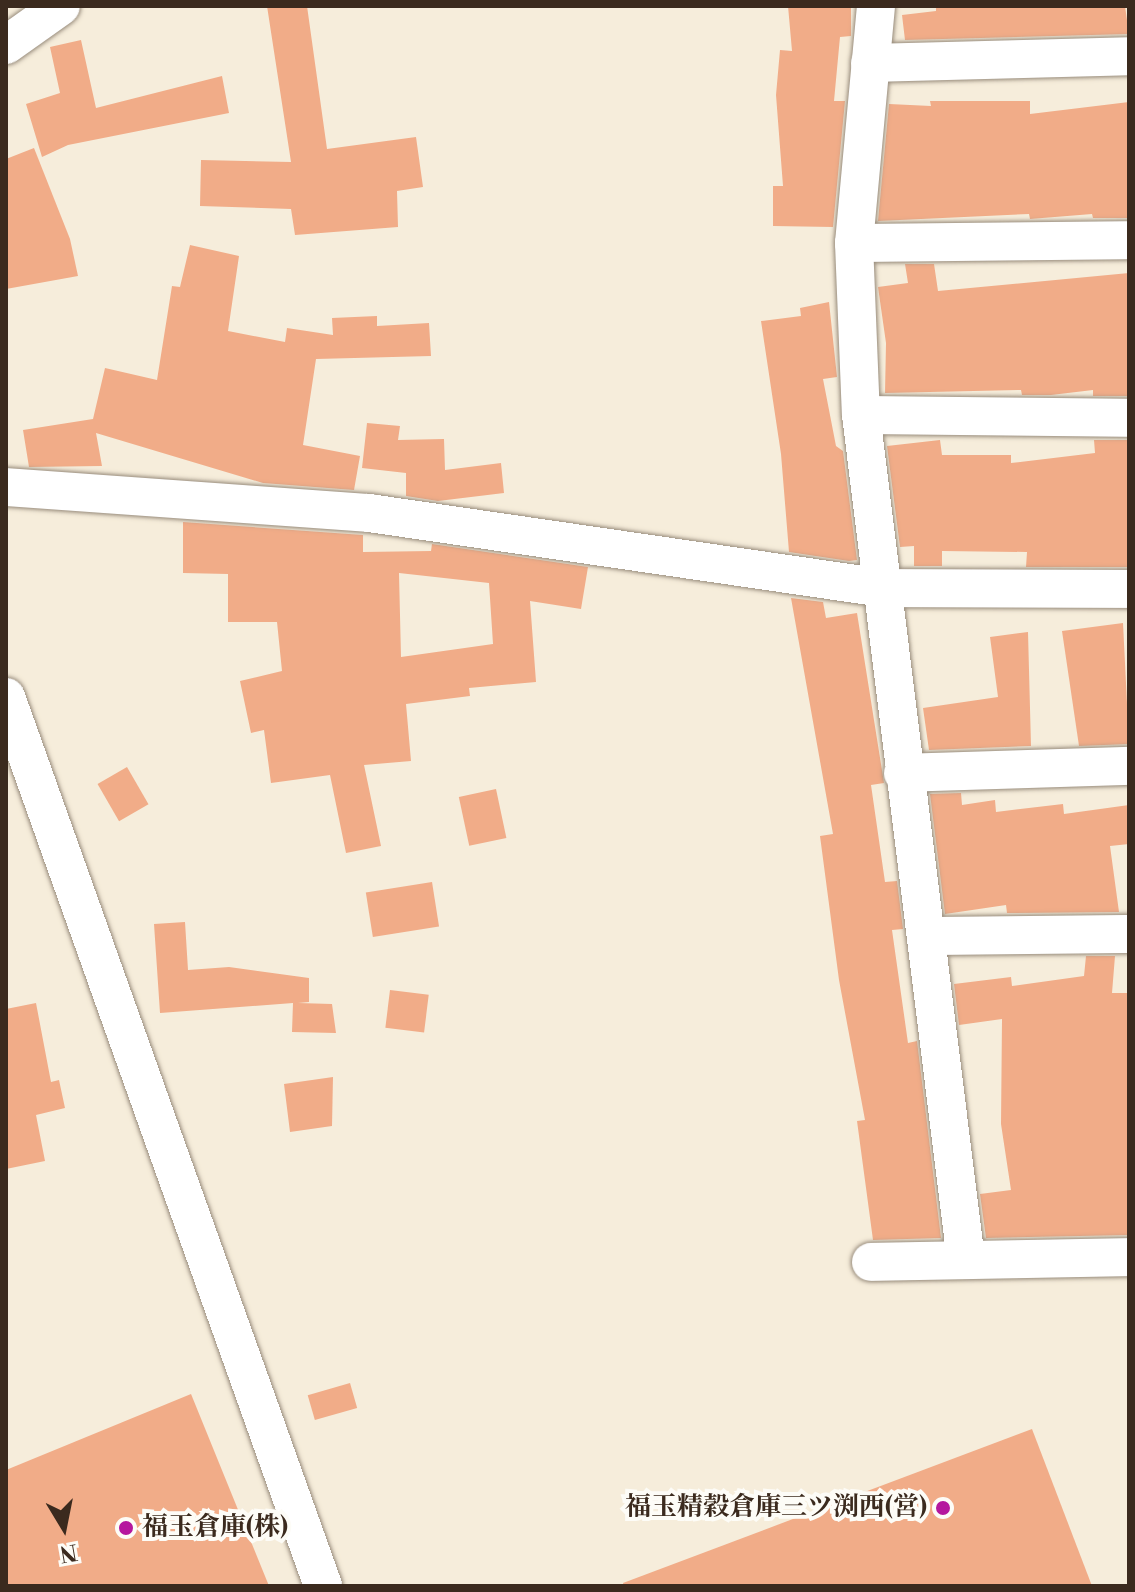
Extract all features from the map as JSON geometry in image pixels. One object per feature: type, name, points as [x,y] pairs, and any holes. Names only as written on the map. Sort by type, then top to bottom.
[{"type":"street","points":[[6,45],[61,6]]},
{"type":"street","points":[[876,6],[854,243],[861,415],[903,773],[929,936],[966,1260]]},
{"type":"street","points":[[870,63],[1129,56]]},
{"type":"street","points":[[854,243],[1129,240]]},
{"type":"street","points":[[861,415],[1129,418]]},
{"type":"street","points":[[6,487],[369,513],[883,588],[1129,589]]},
{"type":"street","points":[[6,697],[323,1586]]},
{"type":"street","points":[[903,773],[1129,766]]},
{"type":"street","points":[[929,936],[1129,934]]},
{"type":"street","points":[[871,1262],[1129,1257]]},
{"type":"building","points":[[267,6],[307,6],[327,149],[416,137],[423,187],[397,191],[398,227],[295,235],[291,209],[200,206],[201,160],[291,162]]},
{"type":"building","points":[[788,6],[851,6],[851,36],[840,37],[834,101],[845,101],[833,227],[773,226],[773,186],[783,186],[776,95],[780,50],[792,51]]},
{"type":"building","points":[[936,6],[1125,6],[1129,34],[905,40],[902,15],[936,11]]},
{"type":"building","points":[[81,40],[96,108],[222,76],[229,113],[68,145],[42,157],[26,104],[60,93],[50,47]]},
{"type":"building","points":[[930,101],[1030,101],[1030,114],[1129,102],[1129,218],[1093,218],[1092,214],[1030,219],[1029,214],[878,221],[889,104],[931,106]]},
{"type":"building","points":[[34,148],[70,239],[78,276],[6,289],[6,159]]},
{"type":"building","points":[[190,245],[239,256],[228,331],[285,342],[287,328],[333,335],[332,318],[377,316],[377,326],[429,323],[431,356],[316,359],[303,445],[360,456],[354,490],[263,483],[96,433],[102,466],[29,467],[23,430],[93,419],[105,368],[157,380],[172,286],[180,287]]},
{"type":"building","points":[[905,264],[934,264],[938,291],[1129,273],[1129,396],[1093,396],[1093,390],[1051,395],[1022,395],[1021,390],[885,393],[886,343],[878,287],[908,283]]},
{"type":"building","points":[[829,302],[837,377],[823,379],[836,446],[843,451],[857,560],[849,561],[789,552],[781,454],[761,321],[801,316],[800,308]]},
{"type":"building","points":[[367,423],[400,426],[398,440],[444,439],[445,470],[501,463],[504,493],[438,501],[406,496],[406,473],[362,468]]},
{"type":"building","points":[[940,440],[942,455],[1011,455],[1011,463],[1095,453],[1094,440],[1129,440],[1129,567],[1026,567],[1027,552],[942,551],[942,566],[914,566],[914,546],[900,547],[887,446]]},
{"type":"building","points":[[183,522],[363,535],[363,552],[431,551],[432,544],[588,567],[581,609],[530,601],[536,682],[469,688],[470,696],[406,704],[411,761],[364,765],[381,846],[346,853],[330,775],[271,783],[264,730],[251,733],[240,681],[282,671],[277,622],[228,622],[228,574],[183,573]],"holes":[[[399,573],[489,583],[493,644],[401,657]]]},
{"type":"building","points":[[791,598],[823,602],[826,618],[857,613],[884,783],[871,785],[885,882],[897,881],[903,929],[892,930],[908,1043],[917,1041],[941,1238],[873,1240],[857,1121],[865,1120],[839,980],[820,836],[833,834]]},
{"type":"building","points":[[1123,623],[1129,744],[1079,746],[1062,631]]},
{"type":"building","points":[[1028,632],[1031,746],[929,750],[923,708],[998,697],[990,637]]},
{"type":"building","points":[[127,767],[148,804],[119,821],[98,784]]},
{"type":"building","points":[[496,789],[506,838],[469,846],[459,797]]},
{"type":"building","points":[[961,793],[962,805],[995,800],[996,812],[1063,804],[1064,814],[1129,805],[1129,844],[1110,846],[1119,912],[1007,913],[1006,905],[945,914],[930,794]]},
{"type":"building","points":[[432,882],[439,926],[373,937],[366,892]]},
{"type":"building","points":[[185,922],[188,970],[229,967],[309,978],[309,1002],[298,1003],[332,1004],[336,1033],[292,1032],[293,1003],[160,1013],[154,924]]},
{"type":"building","points":[[1086,956],[1115,956],[1112,993],[1129,993],[1129,1235],[986,1238],[980,1194],[1011,1190],[1001,1124],[1002,1019],[959,1025],[954,984],[1011,977],[1012,986],[1084,976]]},
{"type":"building","points":[[390,990],[429,995],[424,1032],[385,1028]]},
{"type":"building","points":[[36,1003],[51,1082],[59,1080],[65,1108],[36,1115],[45,1161],[6,1169],[6,1009]]},
{"type":"building","points":[[333,1077],[332,1126],[290,1132],[284,1084]]},
{"type":"building","points":[[350,1383],[357,1408],[315,1420],[308,1395]]},
{"type":"building","name":"福玉倉庫(株)","points":[[191,1394],[269,1586],[6,1586],[6,1470]]},
{"type":"building","name":"福玉精穀倉庫三ツ渕西(営)","points":[[1032,1429],[1092,1586],[624,1586],[623,1583]]},
{"type":"place","name":"福玉精穀倉庫三ツ渕西(営)","points":[[943,1508]]},
{"type":"place","name":"福玉倉庫(株)","points":[[126,1528]]}]
